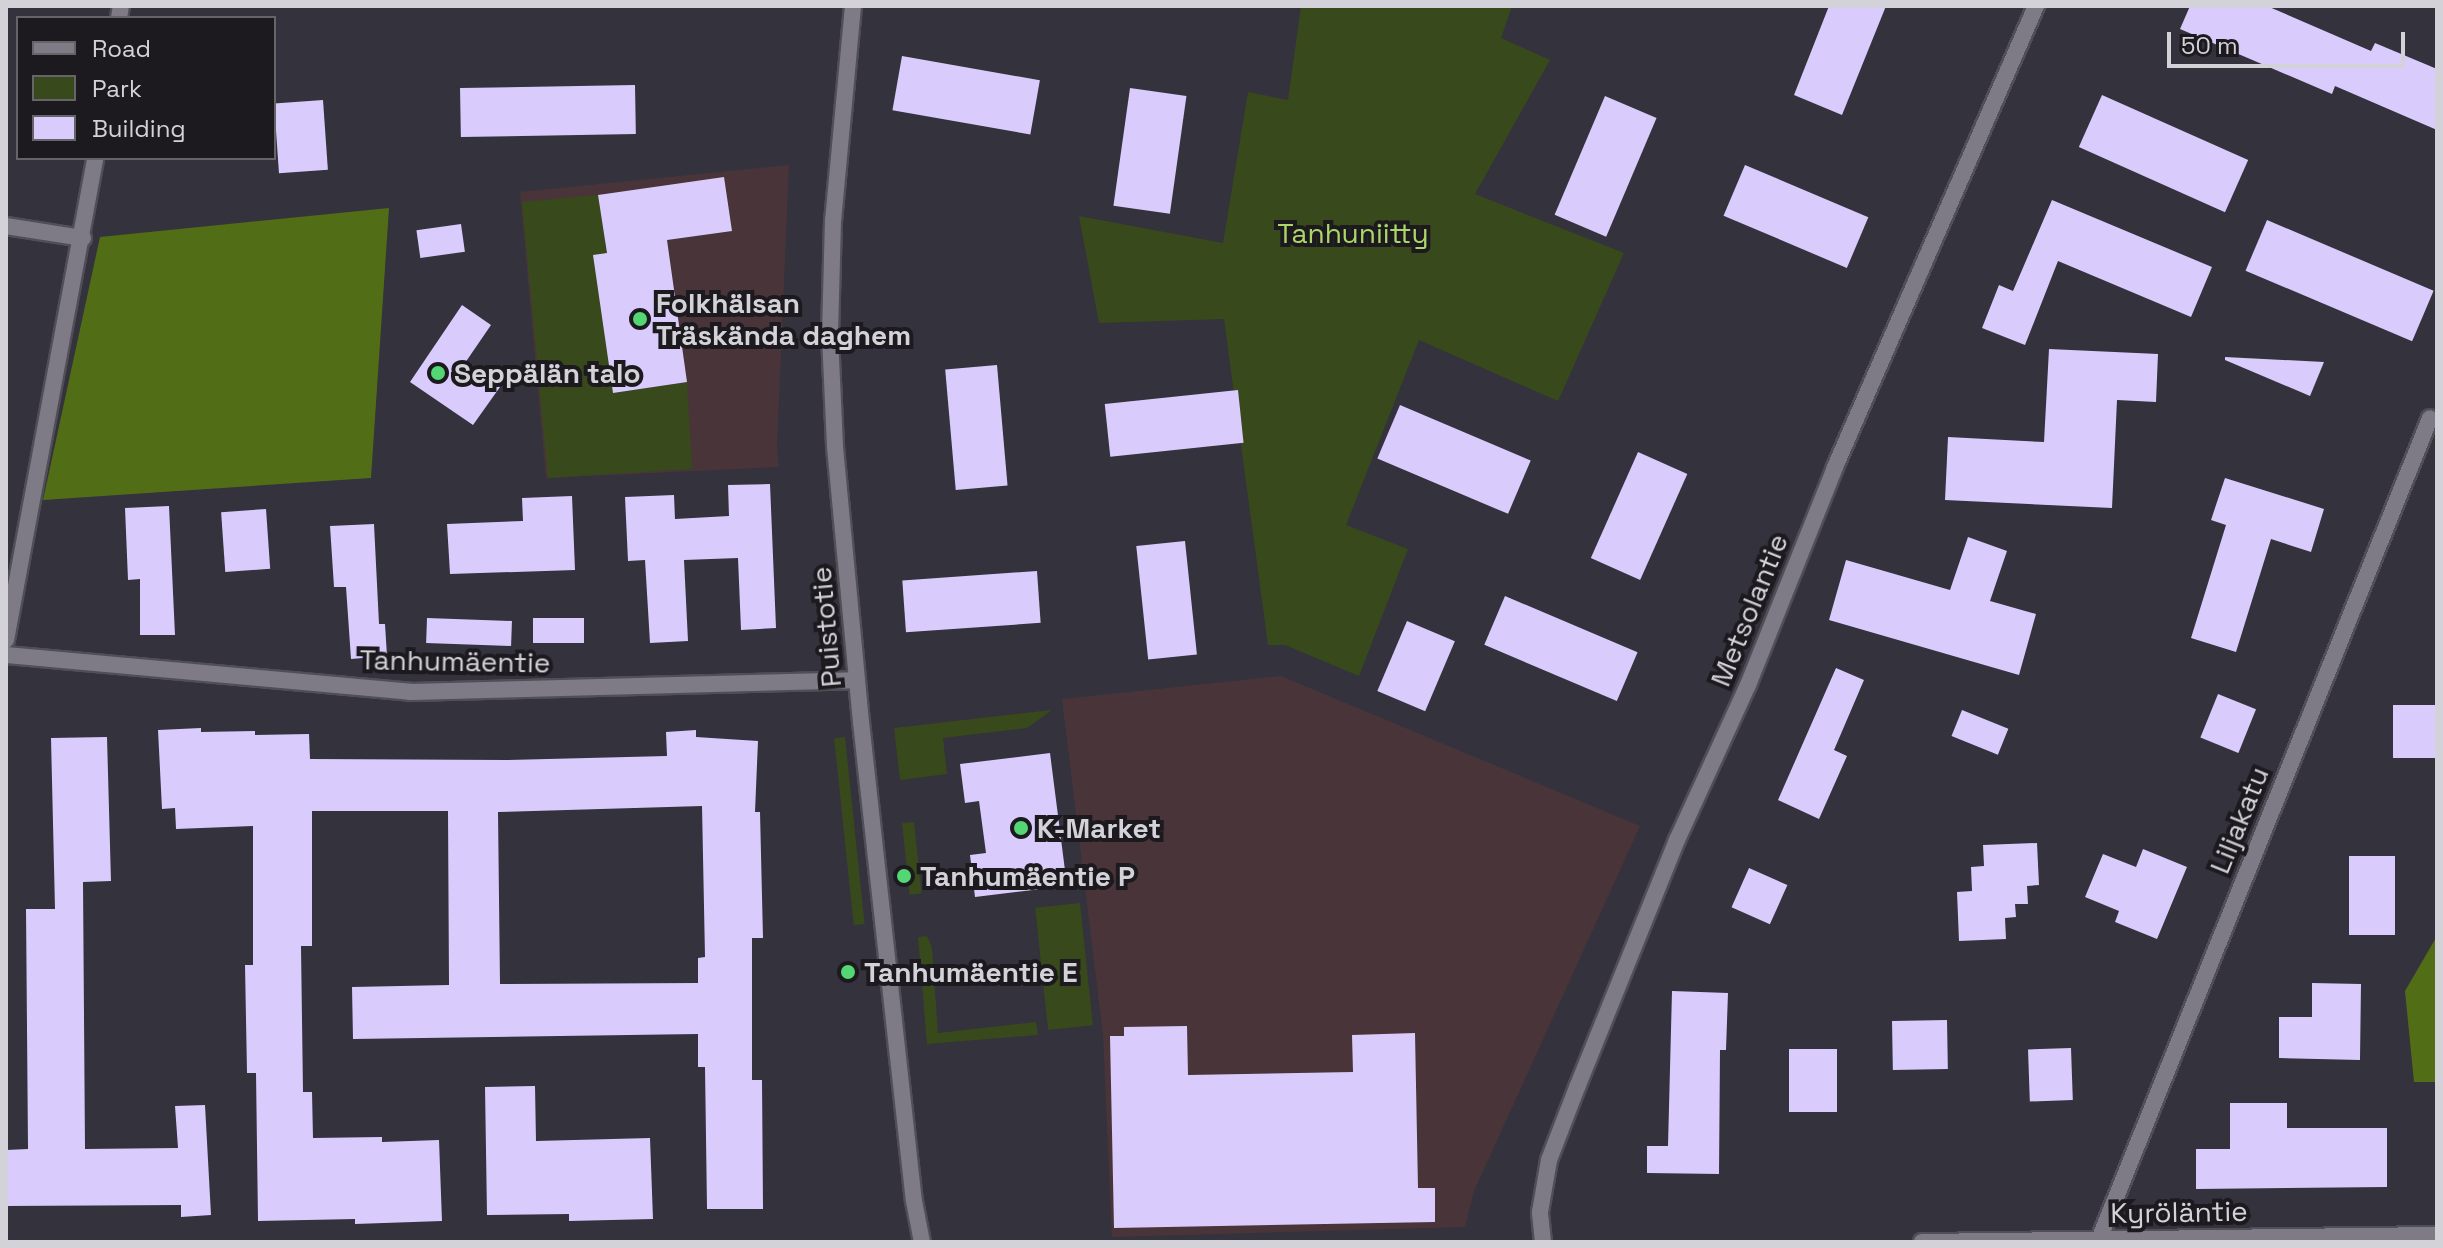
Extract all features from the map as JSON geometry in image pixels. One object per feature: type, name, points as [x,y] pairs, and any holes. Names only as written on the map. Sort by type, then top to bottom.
[{"type":"street","name":"Puistotie","points":[[853,6],[834,197],[830,336],[835,447],[914,1201],[922,1242]]},
{"type":"street","name":"Metsolantie","points":[[1543,1242],[1540,1212],[1549,1160],[1573,1097],[1677,840],[1748,685],[1835,467],[2036,6]]},
{"type":"street","points":[[6,640],[83,238],[95,160]]},
{"type":"street","points":[[6,226],[83,238]]},
{"type":"street","name":"Liljakatu","points":[[2098,1240],[2430,418]]},
{"type":"street","name":"Tanhumäentie","points":[[6,655],[410,692],[857,680]]},
{"type":"street","name":"Kyröläntie","points":[[1922,1242],[2437,1235]]},
{"type":"shaded area","points":[[789,165],[777,446],[779,467],[546,478],[520,192]]},
{"type":"shaded area","points":[[1281,676],[1640,826],[1474,1191],[1465,1227],[1112,1237],[1103,1035],[1062,699]]},
{"type":"green space","name":"Tanhuniitty","points":[[1301,6],[1512,6],[1501,38],[1550,60],[1475,194],[1624,253],[1558,401],[1419,340],[1346,525],[1408,549],[1359,676],[1285,645],[1268,645],[1224,319],[1099,323],[1079,216],[1223,243],[1248,92],[1288,100]]},
{"type":"green space","points":[[598,195],[607,253],[594,255],[614,393],[687,382],[692,469],[548,478],[522,202]]},
{"type":"green space","points":[[389,208],[371,478],[43,500],[100,237]]},
{"type":"green space","points":[[1052,710],[1027,728],[943,738],[947,774],[900,780],[894,728]]},
{"type":"green space","points":[[845,737],[865,924],[854,925],[834,738]]},
{"type":"green space","points":[[914,822],[922,894],[910,895],[902,823]]},
{"type":"green space","points":[[1080,903],[1093,1025],[1048,1030],[1035,908]]},
{"type":"green space","points":[[927,936],[932,948],[938,1033],[1036,1022],[1038,1035],[927,1044],[918,937]]},
{"type":"green space","points":[[2437,936],[2437,1082],[2414,1082],[2405,991]]},
{"type":"building","points":[[1829,6],[1886,6],[1842,115],[1794,95]]},
{"type":"building","points":[[2190,6],[2267,6],[2371,51],[2375,43],[2437,69],[2437,130],[2335,86],[2332,94],[2180,29]]},
{"type":"building","points":[[902,56],[1040,80],[1030,134],[892,110]]},
{"type":"building","points":[[635,85],[636,134],[461,137],[460,88]]},
{"type":"building","points":[[1130,88],[1186,96],[1170,214],[1113,206]]},
{"type":"building","points":[[2102,95],[2248,160],[2225,212],[2079,147]]},
{"type":"building","points":[[1605,96],[1657,118],[1606,237],[1555,215]]},
{"type":"building","points":[[323,100],[328,170],[279,173],[276,103]]},
{"type":"building","points":[[1745,165],[1868,217],[1847,268],[1724,216]]},
{"type":"building","name":"Folkhälsan Träskända daghem","points":[[724,177],[732,231],[667,240],[687,382],[613,393],[593,255],[607,253],[598,195]]},
{"type":"building","points":[[2052,200],[2212,267],[2191,317],[2058,261],[2025,345],[1982,328],[1999,285],[2013,291]]},
{"type":"building","points":[[2267,220],[2434,291],[2412,341],[2246,271]]},
{"type":"building","points":[[461,224],[465,252],[420,258],[416,230]]},
{"type":"building","name":"Seppälän talo","points":[[462,305],[491,325],[465,363],[500,387],[473,425],[410,382]]},
{"type":"building","points":[[2049,349],[2158,354],[2156,402],[2117,400],[2112,508],[1945,500],[1948,437],[2044,442]]},
{"type":"building","points":[[2225,357],[2324,362],[2310,396],[2225,360]]},
{"type":"building","points":[[997,365],[1008,486],[956,490],[945,370]]},
{"type":"building","points":[[1238,390],[1244,443],[1110,457],[1105,404]]},
{"type":"building","points":[[1400,405],[1531,460],[1508,514],[1377,458]]},
{"type":"building","points":[[1638,452],[1687,474],[1640,580],[1591,558]]},
{"type":"building","points":[[2225,478],[2324,509],[2311,552],[2271,539],[2236,652],[2191,638],[2226,525],[2211,520]]},
{"type":"building","points":[[770,484],[776,628],[741,630],[738,558],[684,560],[688,641],[650,643],[645,560],[628,561],[625,497],[674,495],[675,519],[729,516],[728,485]]},
{"type":"building","points":[[572,496],[575,570],[450,574],[447,524],[523,521],[522,498]]},
{"type":"building","points":[[169,506],[175,635],[140,635],[140,579],[128,580],[125,508]]},
{"type":"building","points":[[266,509],[270,569],[225,572],[221,512]]},
{"type":"building","points":[[374,524],[379,624],[385,624],[387,656],[351,659],[346,587],[334,587],[330,526]]},
{"type":"building","points":[[1968,537],[2007,551],[1990,601],[2036,614],[2019,675],[1829,620],[1846,560],[1950,590]]},
{"type":"building","points":[[1185,541],[1197,654],[1148,659],[1136,546]]},
{"type":"building","points":[[1037,571],[1041,623],[906,632],[902,580]]},
{"type":"building","points":[[1505,596],[1638,652],[1617,701],[1484,645]]},
{"type":"building","points":[[427,618],[512,621],[511,646],[426,643]]},
{"type":"building","points":[[533,618],[584,618],[584,643],[533,643]]},
{"type":"building","points":[[1407,621],[1455,641],[1425,711],[1377,691]]},
{"type":"building","points":[[1836,668],[1864,680],[1834,750],[1847,756],[1819,819],[1778,800]]},
{"type":"building","points":[[2218,694],[2256,709],[2238,753],[2200,738]]},
{"type":"building","points":[[2393,705],[2437,705],[2437,758],[2393,758]]},
{"type":"building","points":[[1962,710],[2008,729],[1998,755],[1952,736]]},
{"type":"building","points":[[201,728],[201,732],[255,731],[255,735],[309,734],[310,759],[506,760],[667,756],[666,732],[696,730],[696,737],[758,741],[755,812],[760,812],[763,938],[752,938],[752,1080],[762,1080],[763,1209],[707,1209],[705,1067],[698,1067],[698,1034],[353,1039],[352,987],[449,985],[448,811],[312,811],[312,946],[301,946],[303,1092],[312,1092],[313,1138],[382,1137],[382,1142],[439,1140],[442,1221],[355,1224],[355,1219],[258,1221],[256,1073],[247,1073],[245,965],[253,965],[253,826],[176,829],[175,808],[162,809],[158,730]],"holes":[[[702,806],[705,957],[698,958],[698,983],[500,984],[498,812]]]},
{"type":"building","points":[[107,737],[111,881],[83,882],[85,1149],[178,1148],[175,1106],[205,1105],[211,1215],[181,1217],[181,1205],[6,1206],[6,1150],[28,1149],[26,909],[55,909],[51,738]]},
{"type":"building","name":"K-Market","points":[[1050,753],[1067,886],[975,897],[970,855],[986,853],[979,801],[965,803],[960,764]]},
{"type":"building","points":[[2037,843],[2039,885],[2027,886],[2028,904],[2015,904],[2016,917],[2005,918],[2006,939],[1959,941],[1957,892],[1972,891],[1971,867],[1984,866],[1983,845]]},
{"type":"building","points":[[2143,849],[2187,867],[2157,939],[2115,922],[2119,911],[2085,897],[2103,854],[2136,867]]},
{"type":"building","points":[[2349,856],[2395,856],[2395,935],[2349,935]]},
{"type":"building","points":[[1749,868],[1787,885],[1770,924],[1732,907]]},
{"type":"building","points":[[2312,983],[2361,984],[2360,1060],[2279,1058],[2279,1017],[2312,1017]]},
{"type":"building","points":[[1672,991],[1728,993],[1726,1050],[1720,1050],[1719,1174],[1647,1173],[1647,1146],[1668,1146]]},
{"type":"building","points":[[1947,1020],[1948,1069],[1893,1070],[1892,1021]]},
{"type":"building","points":[[1187,1026],[1188,1075],[1353,1072],[1352,1035],[1415,1033],[1418,1188],[1435,1188],[1435,1222],[1114,1228],[1110,1036],[1124,1036],[1124,1027]]},
{"type":"building","points":[[2071,1048],[2073,1100],[2030,1101],[2028,1050]]},
{"type":"building","points":[[1789,1049],[1837,1049],[1837,1112],[1789,1112]]},
{"type":"building","points":[[535,1086],[536,1141],[650,1138],[653,1219],[569,1221],[569,1214],[487,1215],[485,1087]]},
{"type":"building","points":[[2230,1103],[2287,1103],[2287,1128],[2387,1128],[2387,1187],[2196,1189],[2196,1149],[2230,1149]]},
{"type":"place","name":"Folkhälsan Träskända daghem","points":[[640,319]]},
{"type":"place","name":"Seppälän talo","points":[[438,373]]},
{"type":"place","name":"K-Market","points":[[1021,828]]},
{"type":"place","name":"Tanhumäentie P","points":[[904,876]]},
{"type":"place","name":"Tanhumäentie E","points":[[848,972]]}]
